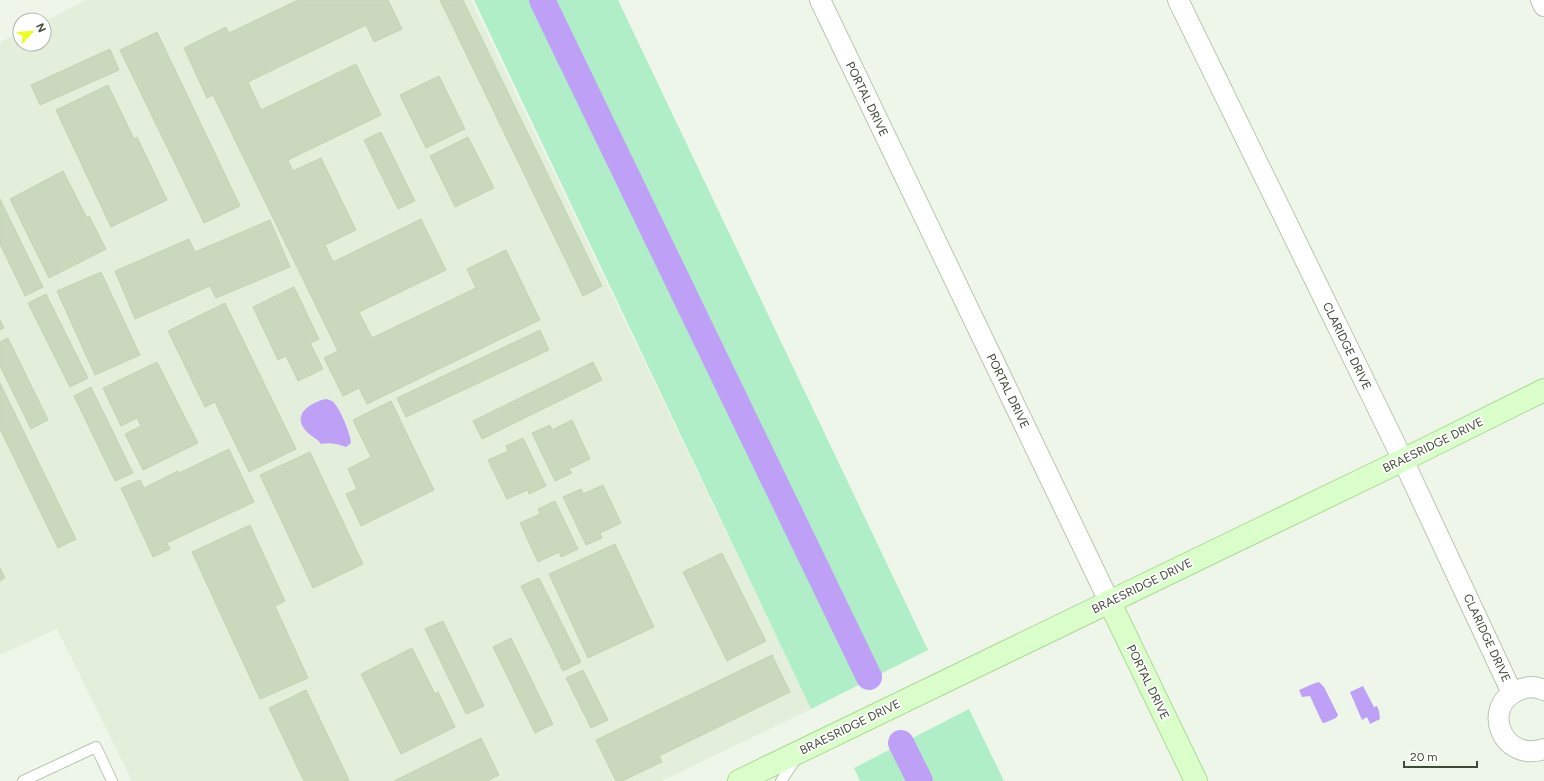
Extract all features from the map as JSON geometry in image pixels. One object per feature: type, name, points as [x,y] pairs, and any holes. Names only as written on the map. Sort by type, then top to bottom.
[{"type":"street","name":"PORTAL DRIVE","points":[[820,0],[1196,781]]},
{"type":"street","name":"CLARIDGE DRIVE","points":[[1178,0],[1403,460],[1512,693]]},
{"type":"street","points":[[1541,0],[1544,6]]},
{"type":"street","name":"BRAESRIDGE DRIVE","points":[[739,781],[1403,460],[1544,390]]},
{"type":"street","name":"CLARIDGE DRIVE","points":[[1544,690],[1532,687],[1522,688],[1512,693],[1505,700],[1500,710],[1499,721],[1501,731],[1506,740],[1515,747],[1525,751],[1536,751],[1544,748]]},
{"type":"lane","points":[[23,781],[96,747],[112,781]]},
{"type":"lane","points":[[781,781],[802,750]]},
{"type":"shaded area","points":[[86,0],[471,0],[811,709],[662,781],[132,781],[57,629],[0,655],[0,42],[12,36],[12,52],[52,52],[52,17]]},
{"type":"shaded area","points":[[326,399],[335,404],[344,420],[351,443],[346,447],[327,443],[321,444],[302,426],[301,420],[304,410],[314,403]]},
{"type":"shaded area","points":[[1319,682],[1324,687],[1338,715],[1336,718],[1324,723],[1322,722],[1310,696],[1302,697],[1299,690]]},
{"type":"shaded area","points":[[1363,686],[1374,707],[1377,706],[1379,711],[1380,719],[1370,724],[1367,717],[1362,720],[1350,692]]},
{"type":"green space","points":[[474,0],[618,0],[928,650],[811,709]]},
{"type":"green space","points":[[969,709],[1004,781],[860,781],[854,768]]},
{"type":"building","points":[[298,0],[388,0],[402,29],[374,42],[366,25],[248,82],[261,110],[356,64],[381,115],[288,160],[293,171],[321,158],[356,230],[325,245],[333,262],[421,219],[446,270],[359,312],[372,338],[476,288],[467,269],[506,250],[540,320],[367,404],[359,388],[343,396],[324,358],[338,351],[213,95],[207,98],[184,48],[226,27],[229,33]]},
{"type":"building","points":[[440,0],[463,0],[602,286],[583,296]]},
{"type":"building","points":[[157,32],[240,206],[204,223],[120,50]]},
{"type":"building","points":[[110,49],[119,70],[40,105],[31,85]]},
{"type":"building","points":[[439,76],[465,129],[426,148],[400,95]]},
{"type":"building","points":[[108,85],[134,139],[137,137],[167,200],[111,227],[56,110]]},
{"type":"building","points":[[381,132],[415,201],[398,209],[364,140]]},
{"type":"building","points":[[468,137],[494,188],[455,207],[430,156]]},
{"type":"building","points":[[63,171],[87,218],[89,216],[106,249],[49,278],[10,199]]},
{"type":"building","points":[[0,199],[43,287],[25,296],[0,244]]},
{"type":"building","points":[[270,220],[290,267],[216,298],[210,286],[135,319],[115,271],[189,239],[195,252]]},
{"type":"building","points":[[101,272],[140,355],[95,375],[57,291]]},
{"type":"building","points":[[294,287],[319,339],[310,343],[323,369],[298,381],[286,356],[278,360],[253,307]]},
{"type":"building","points":[[46,294],[88,378],[70,387],[28,303]]},
{"type":"building","points":[[225,303],[296,449],[249,472],[215,402],[205,407],[168,331]]},
{"type":"building","points":[[0,320],[4,328],[0,330]]},
{"type":"building","points":[[540,330],[549,350],[406,417],[397,398]]},
{"type":"building","points":[[8,338],[48,420],[31,429],[0,366],[0,342]]},
{"type":"building","points":[[157,362],[198,443],[143,470],[125,434],[141,426],[137,418],[121,426],[103,388]]},
{"type":"building","points":[[593,362],[602,380],[482,439],[473,421]]},
{"type":"building","points":[[0,383],[76,539],[58,548],[0,429]]},
{"type":"building","points":[[91,387],[133,473],[115,481],[74,396]]},
{"type":"building","points":[[391,401],[434,490],[361,526],[346,494],[357,489],[348,469],[371,457],[353,420]]},
{"type":"building","points":[[572,420],[590,459],[569,469],[572,473],[555,481],[532,433],[550,425],[552,430]]},
{"type":"building","points":[[523,438],[546,486],[529,494],[528,490],[507,499],[488,460],[508,451],[506,446]]},
{"type":"building","points":[[229,449],[254,502],[167,543],[170,549],[153,557],[121,488],[140,480],[144,488],[178,471],[179,473]]},
{"type":"building","points":[[310,452],[363,564],[313,588],[260,475]]},
{"type":"building","points":[[603,485],[621,523],[600,533],[602,538],[586,545],[563,497],[581,489],[583,494]]},
{"type":"building","points":[[555,501],[578,549],[561,557],[559,552],[538,562],[520,523],[540,514],[538,509]]},
{"type":"building","points":[[250,525],[285,601],[275,606],[308,678],[260,699],[192,552]]},
{"type":"building","points":[[615,544],[654,627],[588,658],[549,574]]},
{"type":"building","points":[[722,553],[766,641],[727,661],[683,572]]},
{"type":"building","points":[[0,568],[5,578],[0,581]]},
{"type":"building","points":[[539,578],[581,662],[563,671],[521,586]]},
{"type":"building","points":[[443,621],[484,706],[466,714],[425,629]]},
{"type":"building","points":[[511,638],[553,724],[535,733],[493,647]]},
{"type":"building","points":[[412,648],[435,694],[438,692],[455,727],[401,754],[361,674]]},
{"type":"building","points":[[772,655],[790,692],[659,756],[662,762],[622,781],[616,781],[596,740]]},
{"type":"building","points":[[583,670],[608,720],[591,728],[566,678]]},
{"type":"building","points":[[306,690],[349,780],[348,781],[304,781],[269,708]]},
{"type":"building","points":[[481,738],[499,775],[487,781],[394,781]]},
{"type":"waterway","points":[[542,0],[869,677]]},
{"type":"waterway","points":[[901,743],[920,781]]}]
